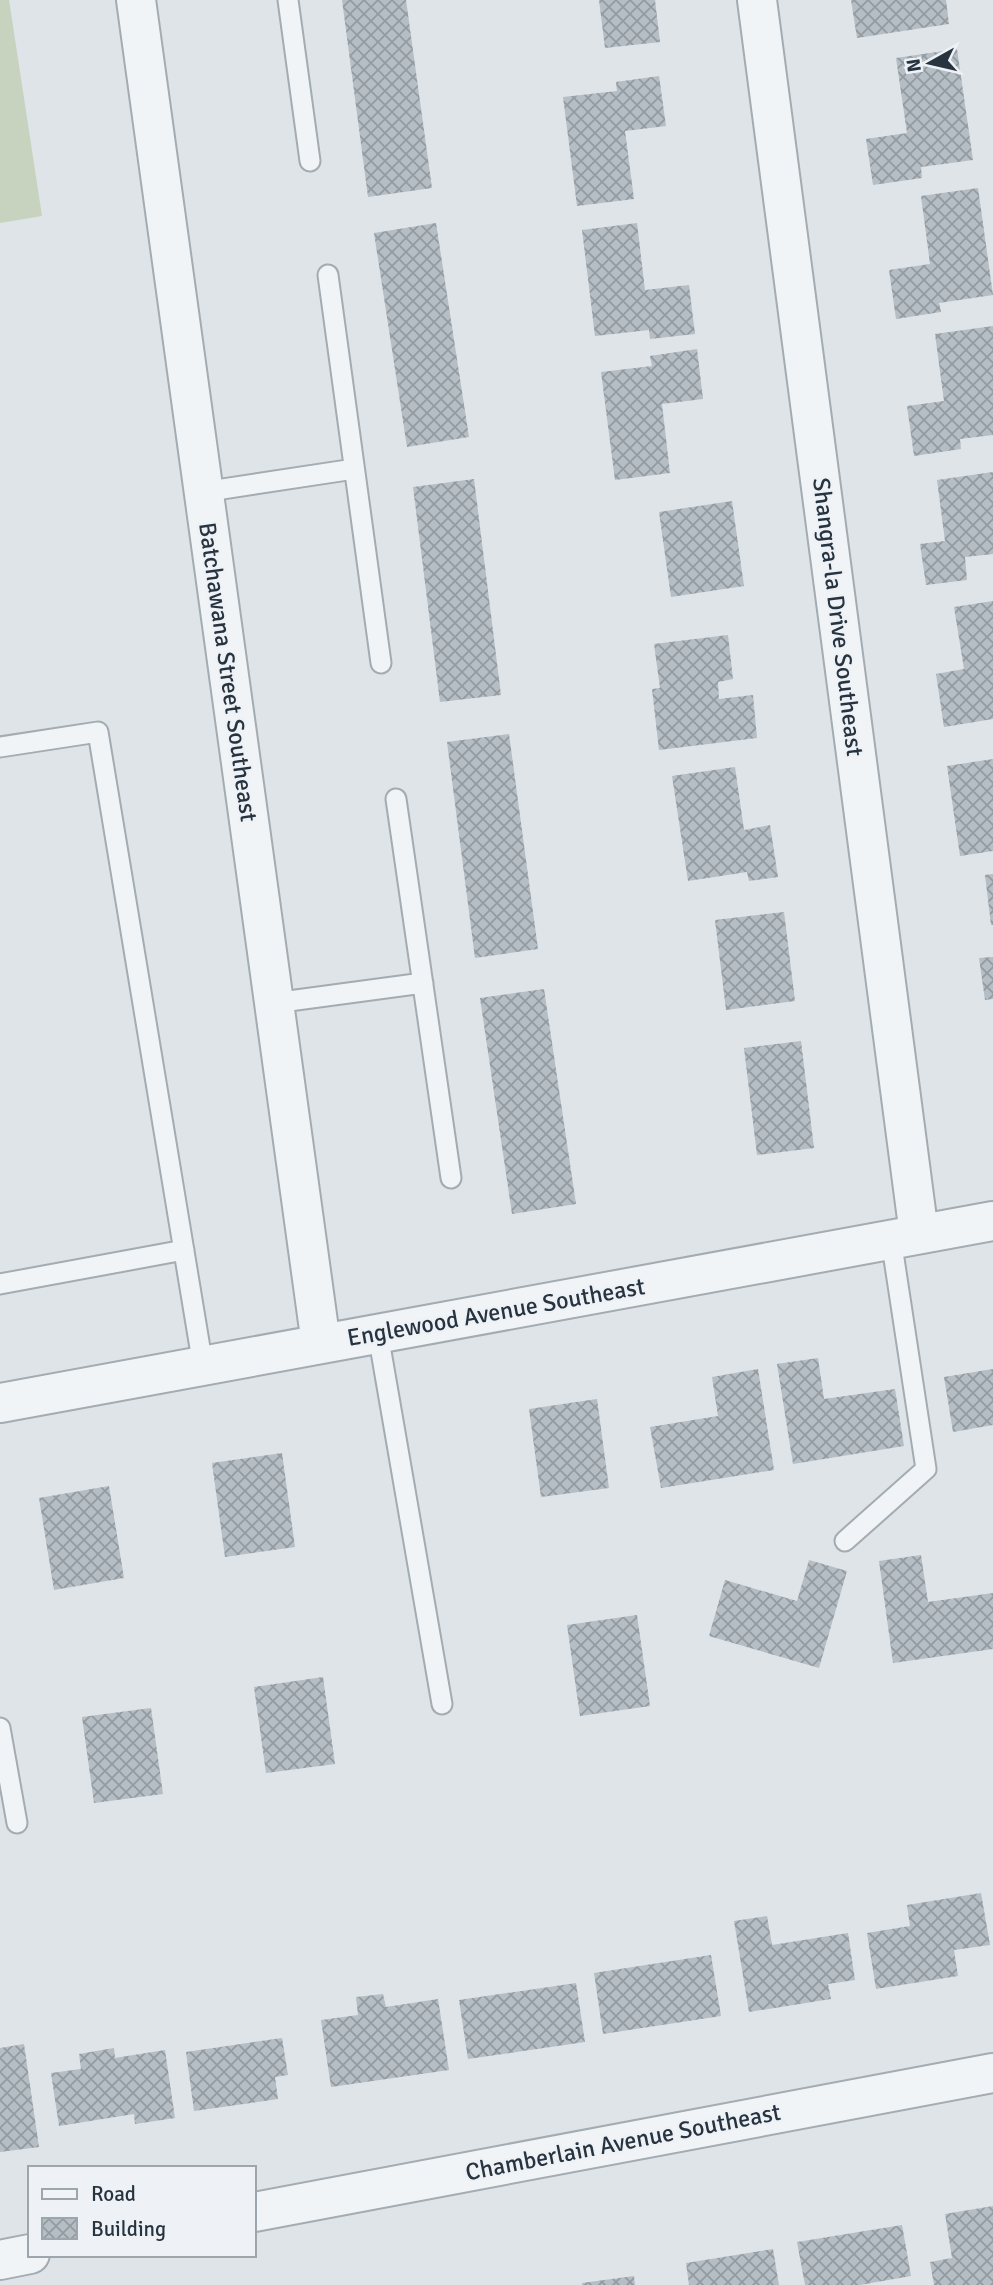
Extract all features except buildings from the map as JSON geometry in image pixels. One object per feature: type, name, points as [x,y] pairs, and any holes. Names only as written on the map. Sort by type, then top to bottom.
[{"type":"street","name":"Batchawana Street Southeast","points":[[136,0],[321,1344]]},
{"type":"street","name":"Shangra-la Drive Southeast","points":[[757,0],[905,1237]]},
{"type":"street","name":"Englewood Avenue Southeast","points":[[0,1403],[993,1221]]},
{"type":"street","name":"Chamberlain Avenue Southeast","points":[[256,2212],[993,2073]]},
{"type":"street","points":[[0,2260],[28,2254]]},
{"type":"lane","points":[[288,0],[310,161]]},
{"type":"lane","points":[[328,275],[381,663]]},
{"type":"lane","points":[[203,492],[354,469]]},
{"type":"lane","points":[[0,747],[98,732],[203,1366]]},
{"type":"lane","points":[[396,799],[451,1178]]},
{"type":"lane","points":[[274,1003],[423,983]]},
{"type":"lane","points":[[845,1541],[926,1469],[905,1237]]},
{"type":"lane","points":[[0,1284],[184,1250]]},
{"type":"lane","points":[[378,1334],[442,1704]]},
{"type":"lane","points":[[0,1728],[17,1823]]},
{"type":"green space","points":[[0,0],[9,0],[42,216],[0,223]]}]
